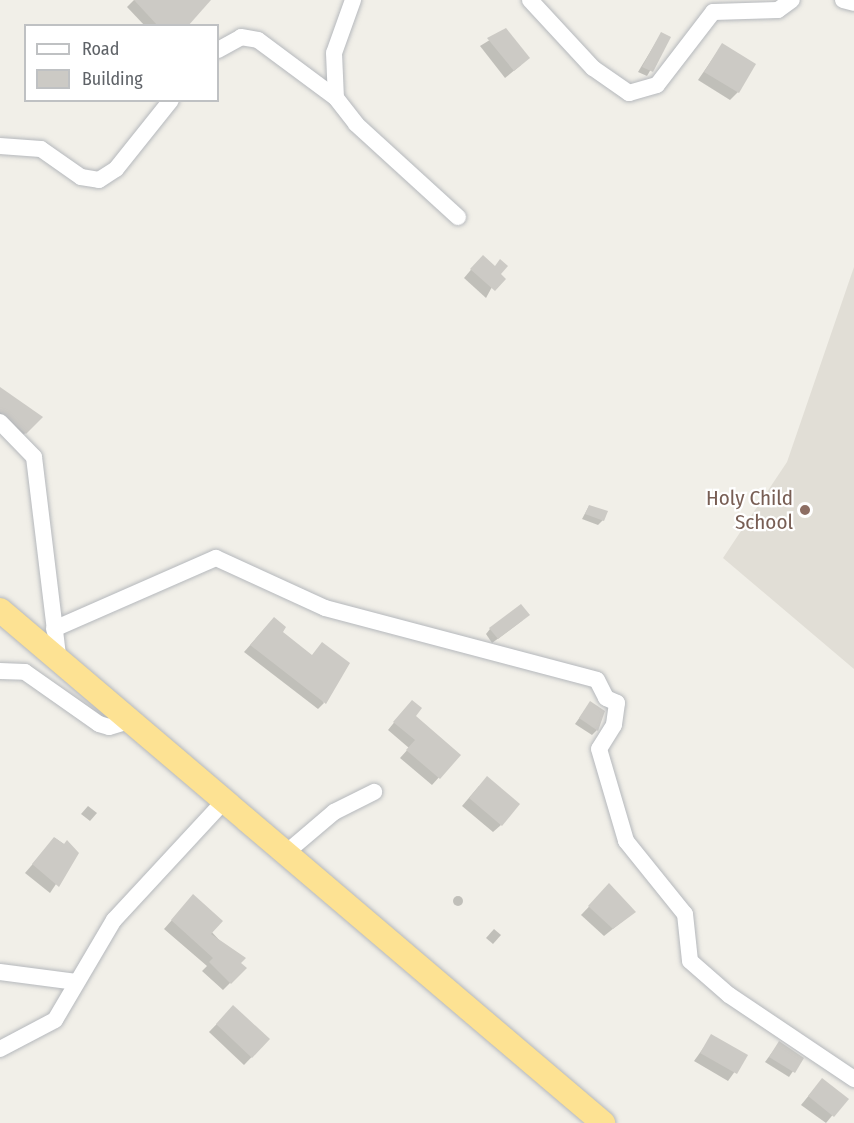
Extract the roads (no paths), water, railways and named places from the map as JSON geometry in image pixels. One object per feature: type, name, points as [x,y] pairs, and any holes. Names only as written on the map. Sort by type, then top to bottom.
[{"type":"highway","points":[[0,610],[58,656],[603,1123]]},
{"type":"street","points":[[336,98],[334,53],[353,0]]},
{"type":"street","points":[[530,0],[593,68],[629,93],[657,85],[713,12],[778,10],[792,0]]},
{"type":"street","points":[[843,0],[854,3]]},
{"type":"street","points":[[219,49],[241,37],[258,40],[336,98],[356,124],[458,217]]},
{"type":"street","points":[[0,146],[41,149],[81,177],[99,180],[116,169],[169,102]]},
{"type":"street","points":[[0,422],[34,457],[58,656]]},
{"type":"street","points":[[54,629],[216,558],[325,608],[597,680],[606,698],[617,703],[614,725],[599,749],[626,841],[685,914],[690,960],[729,995],[854,1079]]},
{"type":"street","points":[[0,671],[25,672],[99,724],[109,727],[132,720]]},
{"type":"street","points":[[287,852],[334,812],[374,792]]},
{"type":"street","points":[[0,1049],[55,1020],[114,921],[225,800]]},
{"type":"street","points":[[0,972],[76,982]]},
{"type":"place","name":"Holy Child School","points":[[805,510]]}]
